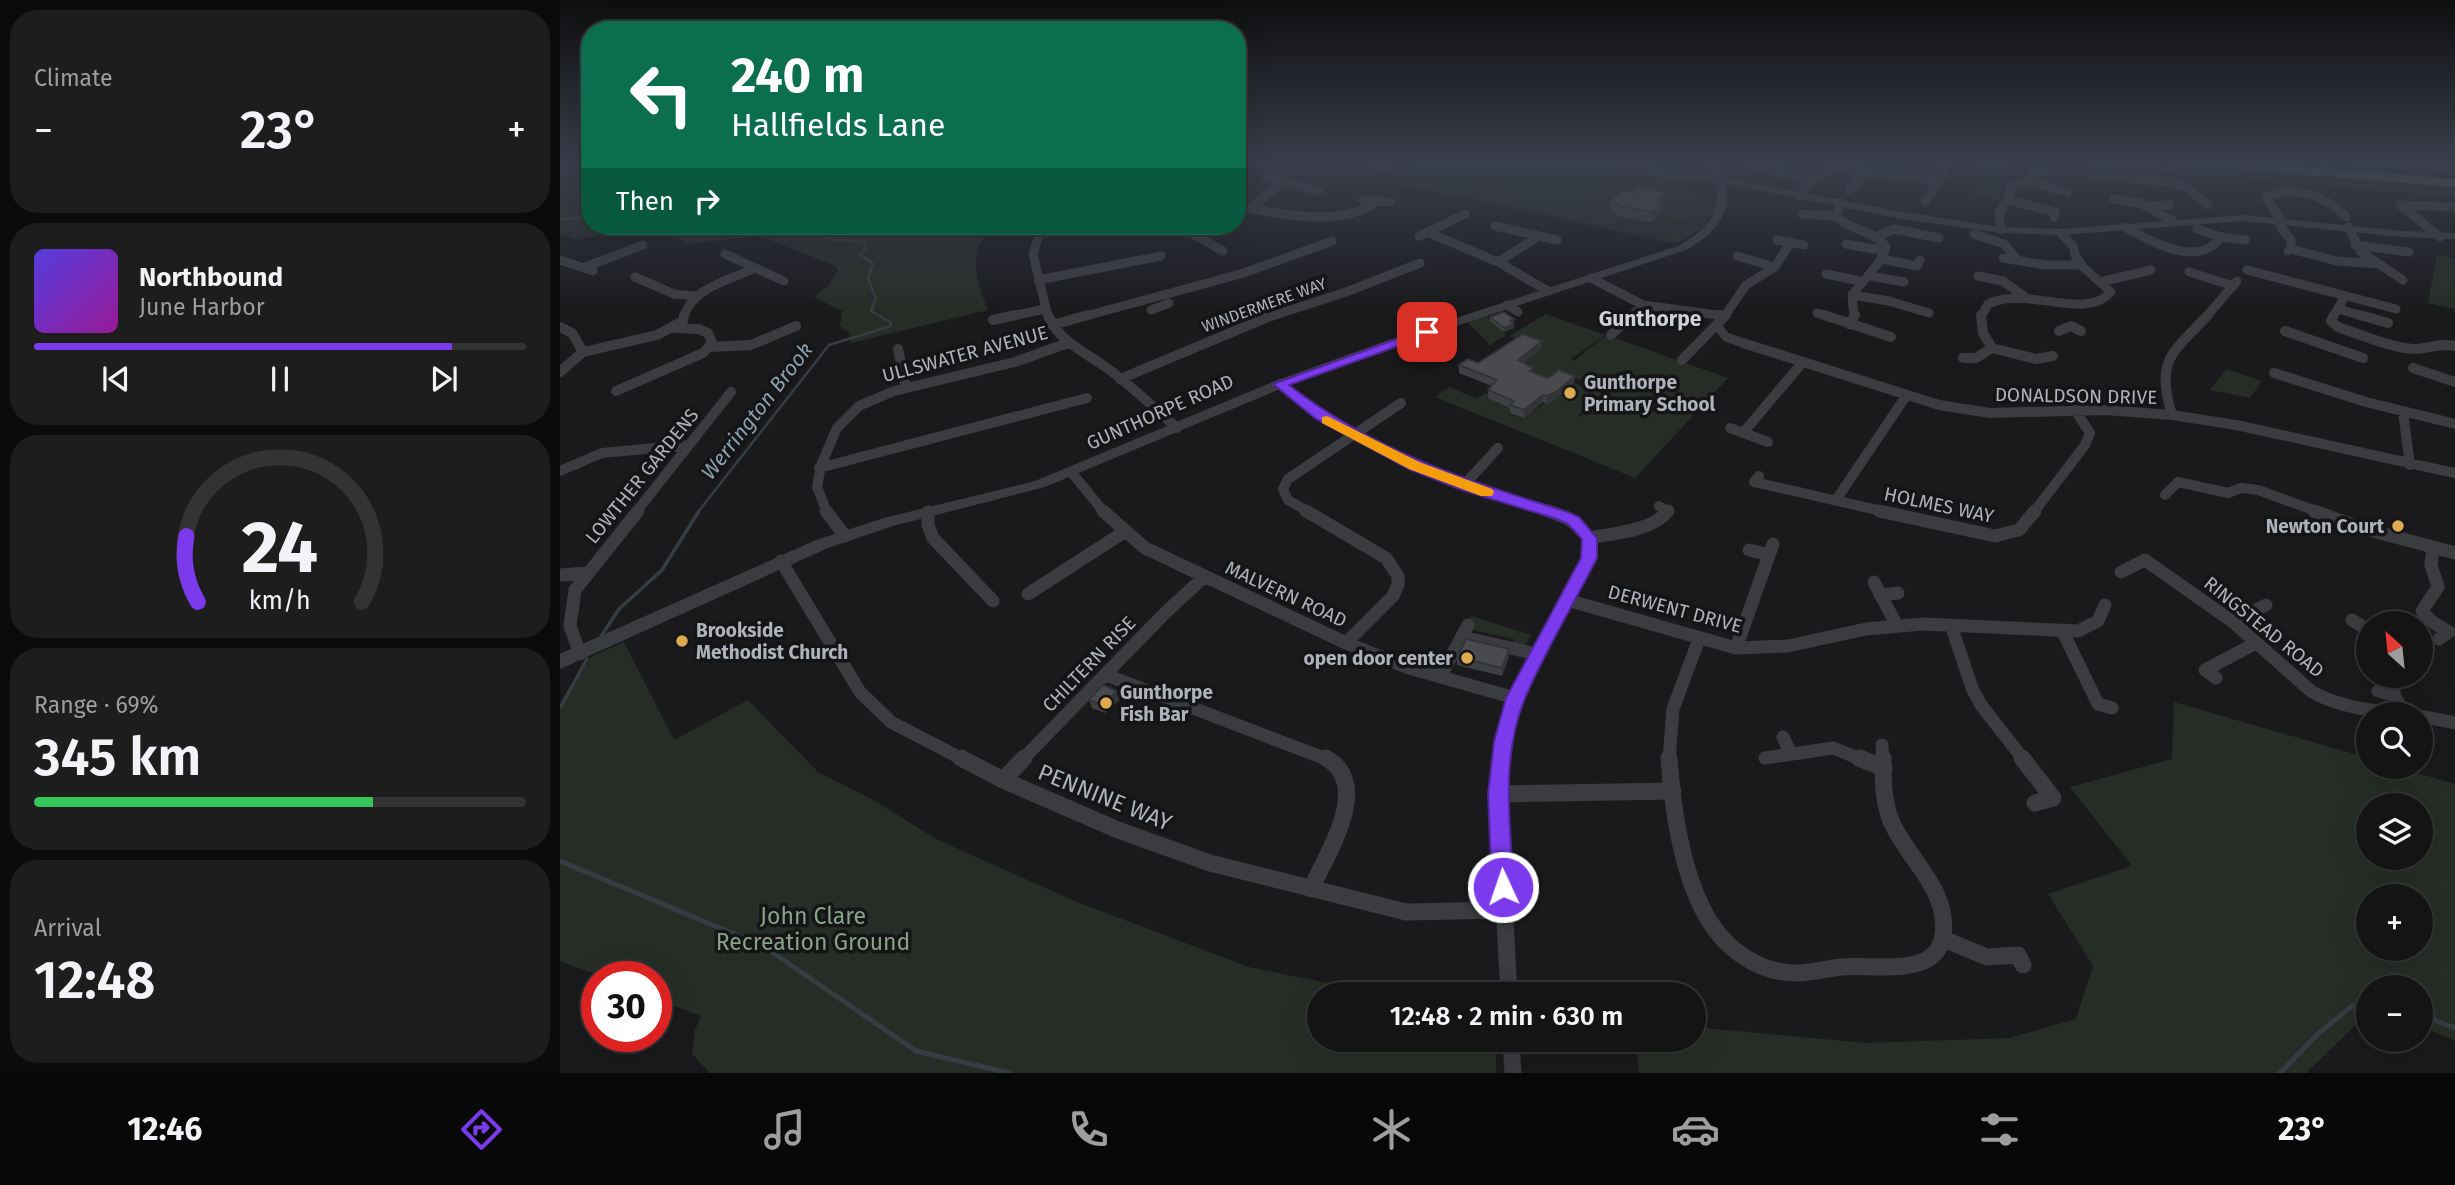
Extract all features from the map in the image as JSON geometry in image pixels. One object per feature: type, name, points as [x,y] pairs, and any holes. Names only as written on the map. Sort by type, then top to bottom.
[{"type":"street","points":[[1291,212],[1339,217],[1355,212]]},
{"type":"street","name":"GUNTHORPE ROAD","points":[[560,662],[781,561],[845,536],[928,512],[1007,494],[1072,473],[1280,384],[1513,308],[1548,291],[1664,255],[1703,235],[1719,212]]},
{"type":"street","points":[[1836,216],[1837,212]]},
{"type":"street","points":[[1889,212],[2001,230],[2061,233],[2219,218],[2281,223],[2347,222],[2440,237],[2455,236]]},
{"type":"street","points":[[2000,212],[2001,230]]},
{"type":"street","points":[[2054,212],[2057,214],[2054,217]]},
{"type":"street","points":[[2158,212],[2173,221]]},
{"type":"street","points":[[2274,212],[2291,240],[2290,250],[2337,261],[2376,264]]},
{"type":"street","points":[[2339,212],[2347,222],[2356,244],[2376,264],[2403,280]]},
{"type":"street","points":[[2409,212],[2440,237]]},
{"type":"street","points":[[1802,214],[1836,216],[1851,229],[1883,241],[1883,255],[1870,276],[1860,281],[1853,295],[1857,310],[1849,324]]},
{"type":"street","points":[[1423,234],[1463,217]]},
{"type":"street","points":[[1495,226],[1557,240]]},
{"type":"street","points":[[2125,227],[2157,244],[2188,251],[2210,250],[2221,239],[2246,240]]},
{"type":"street","points":[[1875,237],[1894,229],[1939,238]]},
{"type":"street","points":[[2197,229],[2231,245]]},
{"type":"street","points":[[2053,356],[2036,359],[1992,348],[1982,334],[1979,323],[1981,309],[2001,299],[2025,297],[2084,305],[2103,300],[2111,292],[2104,281],[2080,265],[2074,256],[2074,247],[2061,233]]},
{"type":"street","points":[[1423,234],[1499,262],[1548,291]]},
{"type":"street","points":[[1974,234],[2006,244],[2016,258]]},
{"type":"street","points":[[1042,235],[1033,254],[1045,309],[1052,325],[1068,343],[1120,379],[1177,428]]},
{"type":"street","points":[[1195,235],[1223,251]]},
{"type":"street","points":[[1499,262],[1539,236]]},
{"type":"street","points":[[1777,240],[1804,245]]},
{"type":"street","points":[[1052,325],[1244,273],[1332,241]]},
{"type":"street","points":[[1682,360],[1722,319],[1750,282],[1775,267],[1790,243]]},
{"type":"street","points":[[1846,244],[1917,266],[1920,260]]},
{"type":"street","points":[[2356,244],[2409,252]]},
{"type":"street","points":[[560,260],[589,269],[640,248]]},
{"type":"street","points":[[715,262],[727,255],[789,279]]},
{"type":"street","points":[[1038,280],[1161,256]]},
{"type":"street","points":[[1737,256],[1775,267]]},
{"type":"street","points":[[2003,258],[2016,258],[2045,265],[2080,265]]},
{"type":"street","name":"WINDERMERE WAY","points":[[1120,379],[1262,319],[1346,292],[1420,263]]},
{"type":"street","points":[[560,372],[583,352],[657,335],[675,328],[683,321],[687,304],[695,296],[755,268]]},
{"type":"street","points":[[2104,281],[2124,279],[2140,270],[2151,270]]},
{"type":"street","points":[[2247,270],[2396,309]]},
{"type":"street","points":[[2172,415],[2164,388],[2164,370],[2235,284],[2189,272]]},
{"type":"street","points":[[1826,274],[1860,281]]},
{"type":"street","points":[[1978,276],[1991,275],[2008,282],[2025,297]]},
{"type":"street","points":[[1870,276],[1904,282]]},
{"type":"street","points":[[635,277],[674,294],[695,296]]},
{"type":"street","points":[[1591,278],[1643,305],[1722,319]]},
{"type":"street","points":[[771,286],[789,279]]},
{"type":"street","points":[[1853,295],[1889,301],[1929,313]]},
{"type":"street","points":[[2345,296],[2332,313],[2333,324],[2406,348],[2424,349],[2438,342],[2455,346]]},
{"type":"street","points":[[1153,298],[1160,306]]},
{"type":"street","points":[[2059,331],[2076,328],[2068,304]]},
{"type":"street","points":[[1611,335],[1643,305]]},
{"type":"street","points":[[993,320],[1005,313],[1045,309]]},
{"type":"street","points":[[1817,313],[1891,337]]},
{"type":"street","points":[[2332,313],[2388,324]]},
{"type":"street","points":[[1722,319],[1718,327],[1722,334],[1743,343]]},
{"type":"street","points":[[710,347],[751,345],[796,326]]},
{"type":"street","points":[[560,327],[572,333],[583,352]]},
{"type":"street","points":[[622,386],[703,353],[712,343],[708,333],[675,328]]},
{"type":"street","points":[[2333,346],[2344,329]]},
{"type":"street","points":[[2285,331],[2363,358]]},
{"type":"street","name":"ULLSWATER AVENUE","points":[[845,536],[816,495],[819,468],[830,439],[845,418],[867,401],[906,388],[1027,358],[1068,343]]},
{"type":"street","name":"DONALDSON DRIVE","points":[[1743,343],[1906,396],[1990,413],[2075,410],[2172,415],[2236,425],[2455,473]]},
{"type":"street","points":[[1963,359],[1976,358],[1992,348]]},
{"type":"street","points":[[903,354],[906,388]]},
{"type":"street","points":[[1743,433],[1802,363]]},
{"type":"street","points":[[2413,369],[2455,382]]},
{"type":"street","points":[[2274,373],[2403,412],[2455,424]]},
{"type":"street","points":[[1280,384],[1321,416],[1414,466],[1464,485],[1562,515],[1573,520],[1590,538],[1589,558],[1515,698],[1504,742],[1498,794],[1508,982]]},
{"type":"street","name":"LOWTHER GARDENS","points":[[580,654],[570,626],[575,590],[689,445],[732,396]]},
{"type":"street","points":[[1836,500],[1906,396]]},
{"type":"street","points":[[819,468],[1087,398]]},
{"type":"street","points":[[1346,643],[1399,588],[1398,572],[1386,558],[1288,500],[1283,489],[1288,479],[1401,403]]},
{"type":"street","name":"HOLMES WAY","points":[[1759,476],[1754,482],[1990,536],[2013,534],[2023,527],[2085,445],[2090,433],[2075,410]]},
{"type":"street","points":[[2403,412],[2410,464]]},
{"type":"street","points":[[1730,428],[1768,442]]},
{"type":"street","points":[[560,471],[587,458],[614,451],[689,445]]},
{"type":"street","points":[[1464,485],[1498,447]]},
{"type":"street","name":"MALVERN ROAD","points":[[1072,473],[1124,532],[1145,548],[1346,643],[1409,668],[1515,698]]},
{"type":"street","points":[[2165,495],[2178,482],[2231,493],[2241,488],[2258,490],[2362,528],[2455,553]]},
{"type":"street","points":[[1590,538],[1656,522],[1669,511],[1659,506]]},
{"type":"street","points":[[928,512],[928,525],[933,538],[993,601]]},
{"type":"street","points":[[1028,594],[1124,532]]},
{"type":"street","points":[[2433,548],[2431,565],[2438,587],[2422,611],[2431,621],[2449,632],[2439,639]]},
{"type":"street","points":[[1736,648],[1771,550],[1749,550]]},
{"type":"street","name":"RINGSTEAD ROAD","points":[[2121,572],[2145,559],[2232,622],[2312,692],[2326,700],[2356,709]]},
{"type":"street","name":"PENNINE WAY","points":[[781,561],[860,692],[891,722],[1003,780],[1118,830],[1210,863],[1406,912],[1504,910]]},
{"type":"street","points":[[560,575],[586,573]]},
{"type":"street","name":"CHILTERN RISE","points":[[1003,780],[1204,577]]},
{"type":"street","points":[[1897,626],[1877,589],[1898,593]]},
{"type":"street","name":"DERWENT DRIVE","points":[[1567,600],[1736,648],[1788,646],[1846,632],[1897,626],[1951,625],[2078,631],[2090,627],[2103,614],[2105,605]]},
{"type":"street","points":[[2232,622],[2266,605]]},
{"type":"street","points":[[2352,620],[2356,622]]},
{"type":"street","points":[[1951,625],[1972,688],[1981,705],[2053,798],[2035,803]]},
{"type":"street","points":[[1440,677],[1465,631],[1536,654]]},
{"type":"street","points":[[2063,632],[2098,704],[2112,708]]},
{"type":"street","points":[[1699,639],[1676,694],[1668,736],[1673,791],[1691,884],[1701,908],[1716,932],[1735,949],[1769,970],[1802,975],[1843,967],[1912,966],[1936,951],[1943,939],[1945,919],[1942,902],[1892,822],[1886,806],[1882,745]]},
{"type":"street","points":[[2216,678],[2205,670],[2256,643]]},
{"type":"street","points":[[1106,675],[1313,752],[1338,766],[1349,791],[1311,889]]},
{"type":"street","points":[[2394,688],[2398,702]]},
{"type":"street","points":[[2378,691],[2394,695]]},
{"type":"street","points":[[2433,719],[2455,723]]},
{"type":"street","points":[[1783,737],[1791,754]]},
{"type":"street","points":[[1765,758],[1833,748],[1884,768]]},
{"type":"street","points":[[1498,794],[1673,791]]},
{"type":"street","points":[[1943,939],[1987,957],[2018,955],[2023,965]]},
{"type":"street","points":[[1512,1052],[1513,1073]]},
{"type":"shaded area","points":[[1531,212],[1713,212],[1699,230],[1679,242],[1669,243]]},
{"type":"green space","points":[[560,212],[581,212],[581,235],[598,235],[577,240],[560,233]]},
{"type":"green space","points":[[1542,212],[1589,212],[1580,221]]},
{"type":"green space","points":[[1594,212],[1619,212],[1624,217],[1613,229],[1584,222]]},
{"type":"green space","points":[[1712,212],[1709,217],[1690,216],[1682,221],[1672,219],[1662,231],[1682,236],[1689,227],[1684,224],[1700,228],[1679,242],[1671,242],[1657,226],[1668,214]]},
{"type":"green space","points":[[672,235],[985,235],[977,255],[976,266],[988,310],[851,343],[849,333],[840,326],[842,311],[814,297],[828,286],[838,270],[835,266],[760,236],[686,244]]},
{"type":"green space","points":[[2437,255],[2455,259],[2455,309],[2428,303]]},
{"type":"green space","name":"Gunthorpe Primary School","points":[[1546,314],[1605,335],[1571,359],[1574,361],[1606,335],[1728,378],[1635,478],[1435,397],[1449,387],[1477,399],[1485,393],[1518,406],[1509,414],[1524,418],[1574,383],[1603,393],[1578,415],[1580,417],[1608,390],[1560,373],[1546,385],[1521,375],[1522,341],[1509,336]]},
{"type":"green space","points":[[1485,315],[1507,335],[1490,345],[1467,322]]},
{"type":"green space","points":[[2226,369],[2262,381],[2250,398],[2210,390]]},
{"type":"green space","points":[[1471,616],[1532,635],[1524,646],[1512,645],[1514,639],[1472,630],[1465,623]]},
{"type":"green space","name":"John Clare Recreation Ground","points":[[624,642],[674,740],[748,700],[818,772],[872,799],[936,839],[1077,902],[1249,967],[1322,982],[1307,982],[1307,1052],[1496,1052],[1496,1073],[710,1073],[692,1054],[695,1030],[701,1016],[672,1005],[672,961],[581,961],[581,969],[560,961],[560,704],[592,656]]},
{"type":"green space","points":[[2174,702],[2356,755],[2356,779],[2433,778],[2455,784],[2455,1041],[2433,1031],[2433,975],[2356,975],[2356,1025],[2306,1073],[1639,1073],[1636,1052],[1706,1052],[1706,1028],[1865,1043],[2009,1038],[2076,1019],[2093,966],[2048,894],[2132,866],[2070,787],[2172,759]]},
{"type":"building","points":[[1504,312],[1514,319],[1510,321],[1514,324],[1504,328],[1490,317]]},
{"type":"building","name":"Gunthorpe Primary School","points":[[1523,334],[1542,341],[1518,360],[1533,368],[1530,371],[1548,378],[1559,370],[1575,376],[1556,392],[1543,395],[1524,410],[1510,405],[1514,401],[1488,390],[1497,380],[1459,365],[1468,359],[1478,363]]},
{"type":"building","points":[[1466,639],[1509,649],[1502,668],[1457,657]]},
{"type":"building","points":[[1103,685],[1117,691],[1102,705],[1089,700]]},
{"type":"waterway","name":"Werrington Brook","points":[[560,219],[581,218]]},
{"type":"waterway","name":"Werrington Brook","points":[[698,512],[829,345],[891,326],[890,322],[871,311],[876,299],[868,278],[873,264],[860,254],[866,248],[865,242],[833,240],[822,235]]},
{"type":"waterway","name":"Werrington Brook","points":[[600,638],[619,609],[662,570],[699,511]]},
{"type":"waterway","name":"Werrington Brook","points":[[560,708],[587,659]]},
{"type":"waterway","points":[[560,861],[763,946],[916,1051],[1009,1073]]},
{"type":"waterway","points":[[2280,1073],[2320,1032],[2352,1006],[2356,1006]]},
{"type":"waterway","points":[[2433,1020],[2455,1028]]},
{"type":"slow traffic","points":[[1327,420],[1414,466],[1486,492]]},
{"type":"place","name":"Gunthorpe Primary School","points":[[1570,393]]},
{"type":"place","name":"Newton Court","points":[[2398,526]]},
{"type":"place","name":"Brookside Methodist Church","points":[[682,641]]},
{"type":"place","name":"open door center","points":[[1467,658]]},
{"type":"place","name":"Gunthorpe Fish Bar","points":[[1106,703]]},
{"type":"district","name":"Gunthorpe","points":[[1650,319]]},
{"type":"route","points":[[1427,332],[1280,384],[1321,416],[1414,466],[1464,485],[1562,515],[1573,520],[1590,538],[1589,558],[1515,698],[1504,742],[1498,794],[1503,887]]}]
